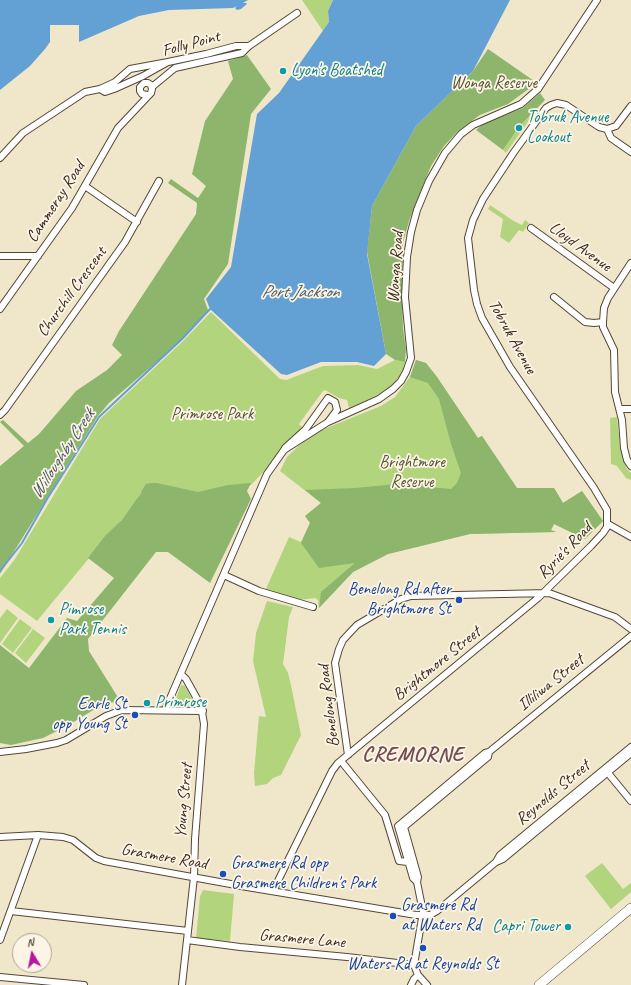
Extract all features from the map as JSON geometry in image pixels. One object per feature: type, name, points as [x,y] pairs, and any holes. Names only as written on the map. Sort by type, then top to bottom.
[{"type":"main road","points":[[538,985],[631,908]]},
{"type":"street","name":"Wonga Road","points":[[328,422],[380,399],[393,389],[406,372],[411,358],[405,297],[407,257],[411,232],[428,180],[445,153],[461,134],[473,125],[521,104],[538,89],[597,0]]},
{"type":"street","name":"Folly Point","points":[[145,84],[175,68],[242,52],[248,46],[297,13]]},
{"type":"street","name":"Folly Point","points":[[145,84],[168,62],[236,46],[248,46]]},
{"type":"street","points":[[0,158],[23,133],[85,92],[100,89],[115,82],[130,70],[168,62]]},
{"type":"street","points":[[100,89],[105,92],[135,79],[145,84]]},
{"type":"street","points":[[126,83],[133,85],[145,84]]},
{"type":"street","name":"Cammeray Road","points":[[0,309],[72,208],[118,128],[133,110],[145,84]]},
{"type":"street","name":"Tobruk Avenue","points":[[607,128],[599,127],[566,105],[558,103],[546,108],[514,152],[483,199],[473,220],[468,238],[476,304],[482,318],[510,367],[594,488],[607,510],[607,525]]},
{"type":"street","points":[[631,106],[616,126],[607,128],[611,138],[631,152]]},
{"type":"street","name":"Churchill Crescent","points":[[0,414],[6,410],[125,242],[159,181]]},
{"type":"street","points":[[85,186],[137,222]]},
{"type":"street","name":"Lloyd Avenue","points":[[530,228],[614,288]]},
{"type":"street","points":[[0,256],[38,256]]},
{"type":"street","points":[[631,264],[608,298],[604,308],[603,322],[603,327],[614,350],[615,392],[620,409],[624,448],[631,466]]},
{"type":"street","points":[[554,297],[585,322],[603,322]]},
{"type":"street","points":[[165,710],[267,474],[285,448],[305,430],[328,398],[335,402],[337,410],[328,422],[284,450]]},
{"type":"street","points":[[620,409],[631,409]]},
{"type":"street","points":[[607,525],[631,537]]},
{"type":"street","name":"Ryrie's Road","points":[[542,593],[603,534],[607,525]]},
{"type":"street","points":[[224,575],[259,591],[314,607]]},
{"type":"street","name":"Brightmore Street","points":[[348,755],[542,593]]},
{"type":"street","name":"Benelong Road","points":[[273,891],[332,771],[348,755],[335,663],[339,649],[344,640],[357,625],[401,599],[411,596],[549,593],[615,618],[631,629]]},
{"type":"street","name":"Illiliwa Street","points":[[417,882],[413,878],[398,826],[485,753],[489,752],[631,636]]},
{"type":"street","name":"Young Street","points":[[181,674],[191,688],[202,711],[204,724],[195,839],[194,877],[182,985]]},
{"type":"street","points":[[0,752],[26,749],[66,740],[114,712],[127,710],[202,711]]},
{"type":"street","name":"Reynolds Street","points":[[496,862],[500,855],[631,746]]},
{"type":"street","name":"Illiliwa Street","points":[[414,965],[423,916],[417,882],[418,877],[404,827],[488,757],[489,752]]},
{"type":"street","name":"Reynolds Street","points":[[423,916],[430,915],[437,911],[496,862],[503,859],[631,753]]},
{"type":"street","points":[[341,761],[385,816],[399,862],[408,862]]},
{"type":"street","points":[[608,773],[631,801]]},
{"type":"street","points":[[0,940],[38,835]]},
{"type":"street","name":"Grasmere Road","points":[[0,837],[38,835],[63,836],[72,840],[96,858],[104,861],[423,916]]},
{"type":"street","points":[[11,911],[188,931]]},
{"type":"street","points":[[0,920],[7,921]]},
{"type":"street","name":"Grasmere Lane","points":[[187,940],[414,965]]},
{"type":"street","points":[[414,965],[418,975],[427,985]]},
{"type":"street","points":[[411,985],[414,978],[418,975]]},
{"type":"street","points":[[0,977],[84,985]]},
{"type":"green space","points":[[302,0],[333,0],[328,11],[329,22],[323,31]]},
{"type":"green space","name":"Wonga Reserve","points":[[488,49],[537,83],[508,104],[480,115],[458,131],[444,146],[431,166],[410,218],[403,242],[402,296],[403,328],[406,349],[405,362],[395,360],[386,354],[367,252],[372,206],[416,126],[473,71]]},
{"type":"green space","points":[[247,55],[271,89],[251,114],[228,264],[204,299],[208,310],[182,340],[109,403],[98,416],[0,574],[0,466],[24,446],[0,422],[3,420],[28,443],[39,434],[76,391],[107,370],[122,355],[112,345],[119,331],[196,214],[197,203],[168,183],[171,179],[198,198],[206,186],[192,174],[205,121],[233,79],[228,61]]},
{"type":"green space","points":[[540,93],[545,100],[519,127],[503,150],[476,130],[483,124],[523,108]]},
{"type":"green space","points":[[537,109],[506,153],[503,150],[519,127]]},
{"type":"green space","points":[[490,205],[522,225],[525,220],[529,223],[523,232],[519,230],[509,243],[500,237],[503,219],[488,209]]},
{"type":"green space","name":"Primrose Park","points":[[211,312],[280,379],[286,380],[323,366],[358,365],[377,369],[395,360],[405,362],[399,377],[386,391],[349,408],[347,400],[339,398],[325,390],[323,391],[299,424],[304,429],[251,485],[228,487],[199,494],[141,496],[136,509],[90,557],[37,621],[0,594],[0,578],[15,559],[100,419],[182,342]]},
{"type":"green space","name":"Brightmore Reserve","points":[[416,360],[426,363],[478,438],[482,436],[517,488],[554,488],[563,503],[582,491],[603,521],[585,539],[554,524],[551,530],[556,532],[470,534],[388,554],[353,572],[319,608],[318,600],[315,598],[299,600],[265,591],[289,537],[301,542],[310,523],[305,516],[321,503],[280,471],[287,457],[305,440],[324,429],[381,406],[395,397],[410,377]]},
{"type":"green space","points":[[416,360],[426,363],[478,438],[482,436],[517,488],[554,488],[563,503],[582,491],[603,521],[585,539],[554,524],[551,530],[556,532],[470,534],[388,554],[353,572],[319,608],[321,592],[355,563],[319,568],[301,543],[310,523],[305,516],[321,503],[305,490],[355,488],[397,484],[451,489],[457,483],[461,473],[451,444],[439,399],[428,383],[410,377]]},
{"type":"green space","points":[[617,417],[620,446],[627,469],[631,473],[631,480],[626,478],[617,466],[611,464],[610,418]]},
{"type":"green space","points":[[151,483],[198,492],[228,485],[251,483],[247,491],[251,499],[210,583],[168,552],[156,552],[88,639],[89,651],[119,699],[108,705],[95,709],[67,726],[43,738],[11,745],[0,743],[0,645],[29,668],[67,618],[77,621],[114,578],[88,558],[105,536],[122,520],[141,494],[146,484]]},
{"type":"green space","points":[[267,601],[293,607],[289,617],[283,664],[288,673],[301,735],[281,775],[273,778],[267,784],[255,786],[254,773],[259,716],[266,717],[253,661],[256,633]]},
{"type":"green space","points":[[7,609],[18,618],[0,643],[0,618]]},
{"type":"green space","points":[[20,619],[32,628],[13,653],[2,644]]},
{"type":"green space","points":[[33,629],[45,638],[26,663],[15,653]]},
{"type":"green space","points":[[181,685],[185,686],[194,703],[193,706],[174,704]]},
{"type":"green space","points":[[602,863],[623,889],[631,883],[631,892],[611,909],[585,876]]},
{"type":"green space","points":[[203,890],[234,894],[230,941],[196,938],[200,896]]},
{"type":"water","points":[[0,0],[248,0],[243,3],[247,4],[241,9],[237,10],[235,8],[237,6],[233,8],[169,10],[139,16],[79,42],[79,25],[50,25],[50,42],[45,49],[30,66],[0,90]]},
{"type":"water","name":"Port Jackson","points":[[333,0],[510,0],[473,71],[416,126],[372,206],[367,254],[386,354],[374,366],[357,362],[321,362],[287,375],[281,374],[210,309],[206,299],[231,267],[257,114],[279,93],[329,22],[328,11]]},
{"type":"waterway","name":"Willoughby Creek","points":[[0,571],[22,543],[47,499],[99,417],[183,338],[210,309]]},
{"type":"place","name":"Lyon's Boatshed","points":[[283,71]]},
{"type":"place","name":"Tobruk Avenue Lookout","points":[[519,128]]},
{"type":"place","name":"Benelong Rd after Brightmore St","points":[[459,600]]},
{"type":"place","name":"Pimrose Park Tennis","points":[[51,620]]},
{"type":"place","name":"Primrose","points":[[147,703]]},
{"type":"place","name":"Earle St opp Young St","points":[[135,715]]},
{"type":"place","name":"Grasmere Rd opp Grasmere Children's Park","points":[[223,874]]},
{"type":"place","name":"Grasmere Rd at Waters Rd","points":[[393,916]]},
{"type":"place","name":"Capri Tower","points":[[568,927]]},
{"type":"place","name":"Waters Rd at Reynolds St","points":[[423,948]]},
{"type":"district","name":"CREMORNE","points":[[413,755]]}]
